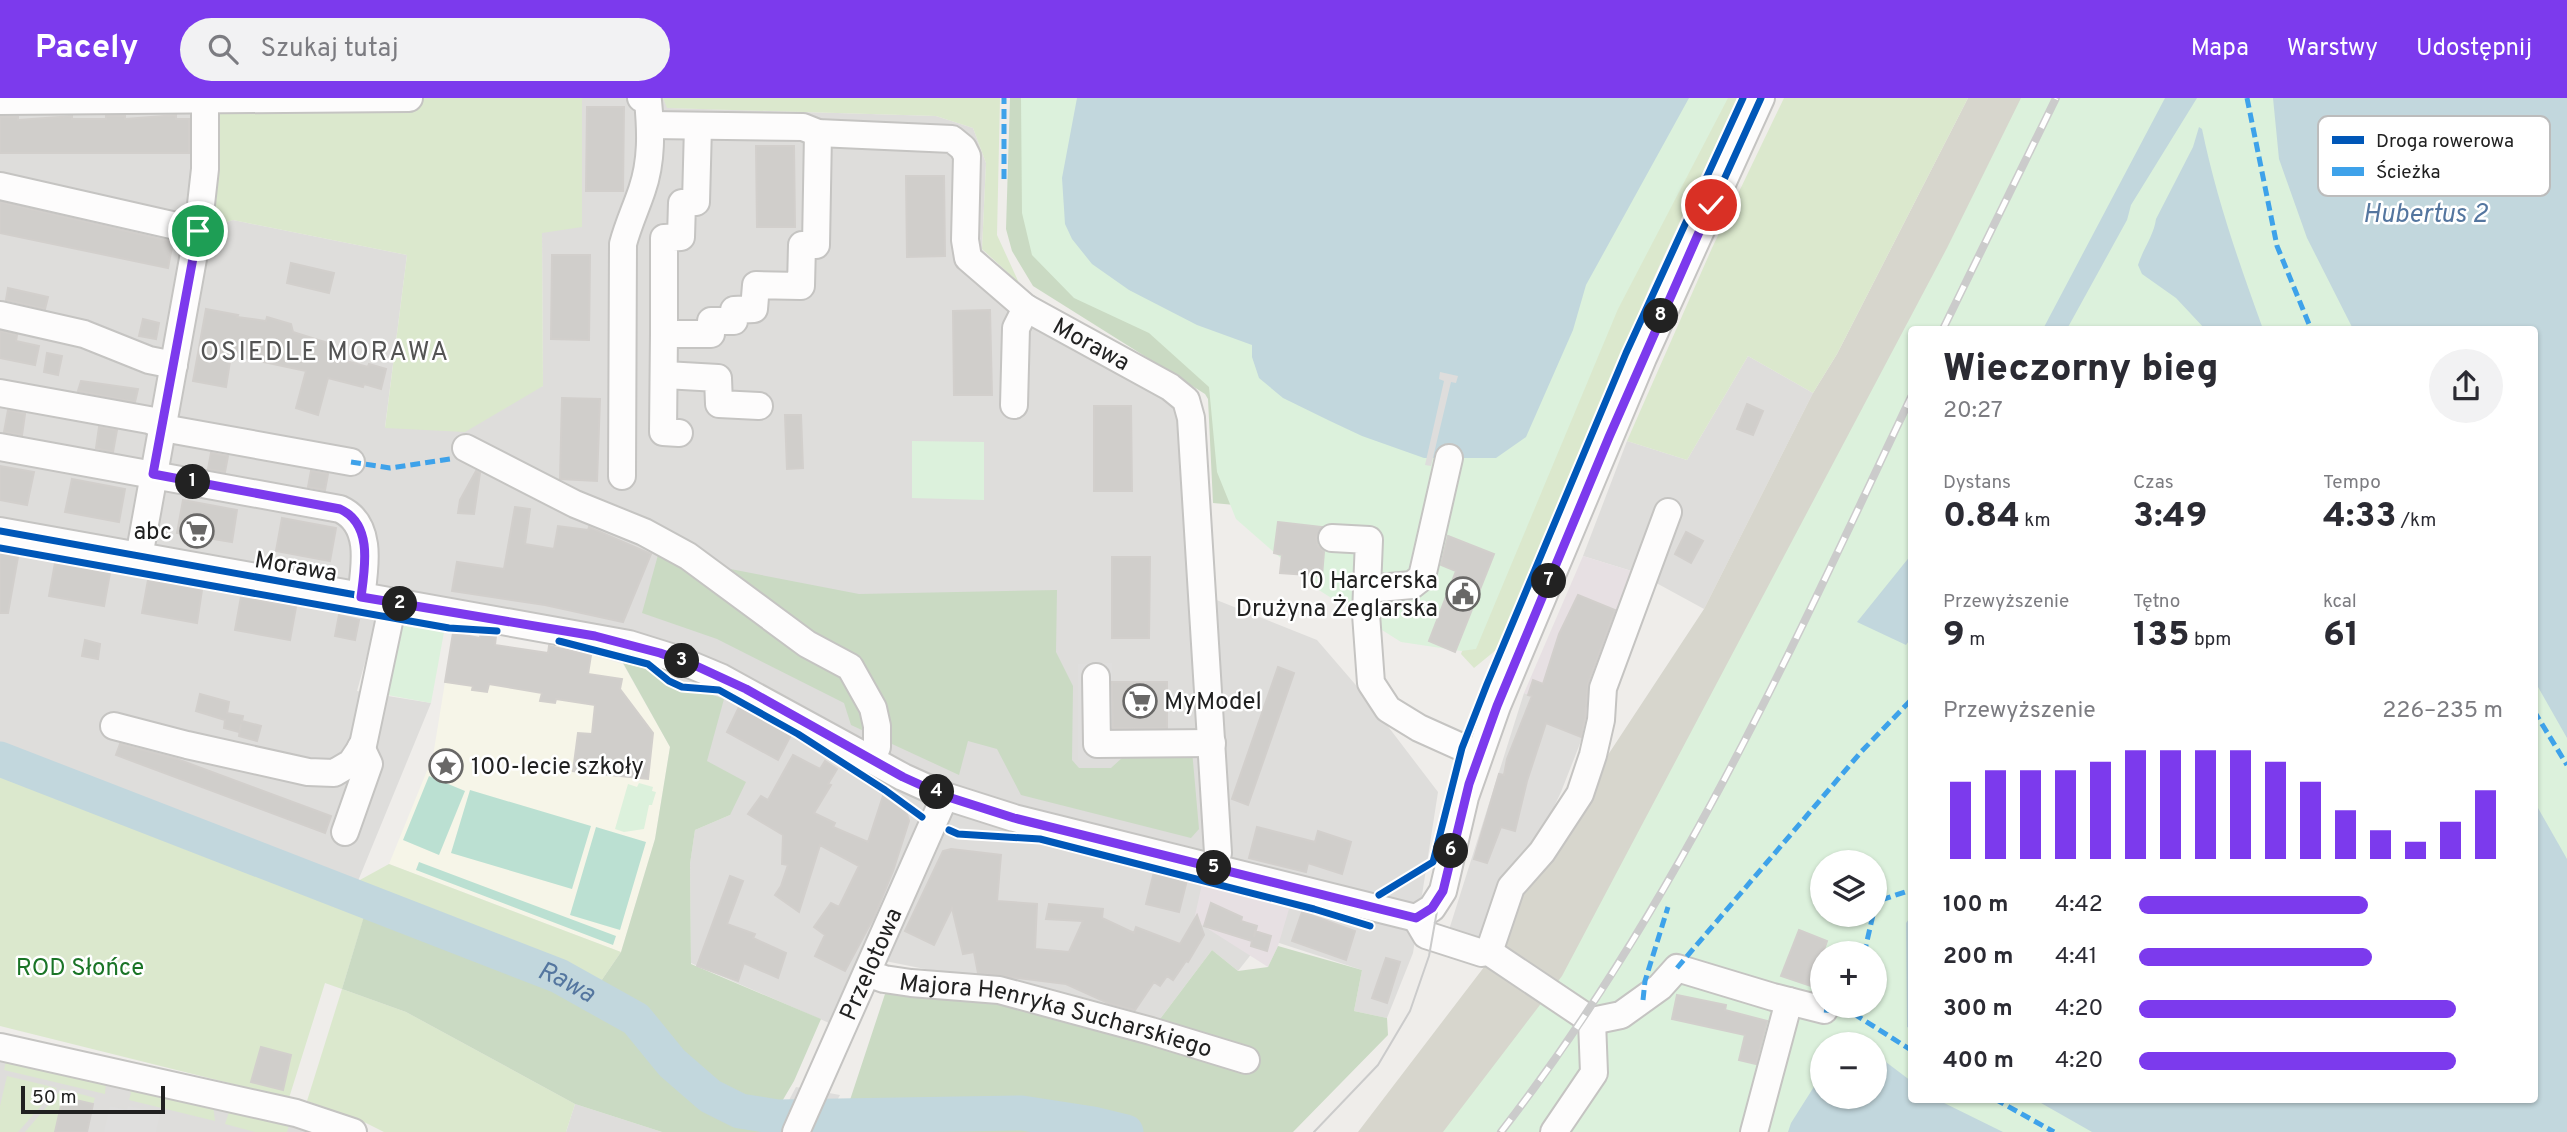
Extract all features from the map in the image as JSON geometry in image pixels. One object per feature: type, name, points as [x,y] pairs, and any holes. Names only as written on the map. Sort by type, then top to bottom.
[{"type":"street","points":[[0,101],[409,98]]},
{"type":"street","points":[[622,476],[623,243],[649,161],[651,125],[648,101],[641,98]]},
{"type":"street","points":[[1761,98],[1684,264],[1609,437],[1479,755],[1461,813],[1443,891],[1432,908],[1416,918],[1426,934],[1482,953],[1489,952],[1592,1021],[1620,1015],[1660,987],[1677,968],[1810,1006]]},
{"type":"street","points":[[139,557],[198,231],[205,169],[205,100]]},
{"type":"street","name":"Morawa","points":[[651,125],[803,127],[818,133],[951,139],[963,148],[967,156],[965,240],[968,258],[1026,308],[1170,387],[1186,400],[1191,418],[1212,743],[1218,853],[1214,868]]},
{"type":"street","points":[[679,433],[663,432],[664,238],[681,237],[682,203],[696,202],[698,126]]},
{"type":"street","points":[[664,334],[711,334],[711,321],[734,321],[734,310],[754,309],[756,285],[801,286],[802,245],[816,245],[818,133]]},
{"type":"street","points":[[0,187],[198,231]]},
{"type":"street","points":[[1014,405],[1016,328],[1026,308]]},
{"type":"street","points":[[0,315],[85,334],[149,360],[174,365]]},
{"type":"street","points":[[622,362],[718,378],[719,404],[760,406]]},
{"type":"street","points":[[0,393],[149,420],[174,430],[351,462]]},
{"type":"street","points":[[0,447],[340,509],[349,513],[360,526],[363,536],[364,578],[361,597]]},
{"type":"street","points":[[466,448],[575,504],[644,532],[688,556],[807,644],[850,667],[873,708],[877,726],[877,747],[871,760]]},
{"type":"street","points":[[1367,589],[1412,585],[1422,577],[1449,458]]},
{"type":"street","points":[[1489,952],[1511,887],[1542,852],[1580,794],[1594,755],[1601,720],[1602,688],[1668,512]]},
{"type":"street","name":"Morawa","points":[[0,531],[393,603],[595,636],[694,665],[746,689],[871,760],[945,796],[1014,818],[1416,918]]},
{"type":"street","points":[[1332,538],[1369,540],[1367,650],[1371,683],[1376,692],[1388,709],[1419,728],[1479,755]]},
{"type":"street","points":[[114,726],[308,772],[334,773],[351,763],[361,747],[393,603]]},
{"type":"street","points":[[1096,677],[1097,744],[1212,743]]},
{"type":"street","points":[[345,832],[369,764],[361,747]]},
{"type":"street","name":"Przelotowa","points":[[796,1132],[945,796]]},
{"type":"street","name":"Majora Henryka Sucharskiego","points":[[867,973],[911,983],[999,990],[1246,1060]]},
{"type":"street","points":[[1754,1132],[1789,1001]]},
{"type":"street","points":[[1097,1016],[1112,1042]]},
{"type":"street","points":[[1554,1132],[1594,1073],[1592,1021]]},
{"type":"street","points":[[0,1048],[296,1114],[353,1132]]},
{"type":"shaded area","points":[[0,98],[220,98],[211,227],[233,220],[407,255],[385,427],[543,386],[542,232],[582,226],[582,98],[663,98],[668,108],[936,116],[973,128],[986,163],[982,249],[1004,272],[1037,298],[1189,391],[1214,599],[1317,640],[1361,691],[1438,792],[1413,953],[1387,1018],[1354,1011],[1362,970],[1264,938],[1238,971],[1212,950],[1151,1031],[965,977],[875,959],[843,1029],[691,963],[690,864],[695,830],[730,815],[707,761],[710,694],[679,691],[647,669],[568,646],[460,628],[377,619],[357,691],[431,703],[358,881],[0,746]]},
{"type":"shaded area","points":[[1968,98],[2029,98],[1912,326],[1908,326],[1908,334],[1868,419],[1608,1132],[1358,1132],[1507,937],[1521,887],[1704,609],[1813,393],[1837,354]]},
{"type":"shaded area","points":[[1748,356],[1813,393],[1704,609],[1638,573],[1583,556],[1627,441],[1687,460]]},
{"type":"shaded area","points":[[1583,556],[1638,573],[1590,718],[1524,693]]},
{"type":"shaded area","points":[[453,633],[480,638],[481,633],[496,636],[495,645],[547,653],[549,644],[564,646],[564,651],[623,664],[670,747],[655,839],[621,952],[389,864],[433,756]]},
{"type":"shaded area","points":[[1112,663],[1112,759],[1078,760],[1078,664]]},
{"type":"shaded area","points":[[1524,693],[1590,718],[1561,792],[1529,859],[1481,944],[1448,933]]},
{"type":"shaded area","points":[[1202,884],[1289,909],[1278,946],[1268,967],[1194,920]]},
{"type":"shaded area","points":[[0,1056],[325,1132],[0,1132]]},
{"type":"shaded area","points":[[575,1104],[662,1132],[566,1132]]},
{"type":"shaded area","points":[[110,1106],[127,1110],[128,1106],[160,1113],[156,1132],[104,1132]]},
{"type":"green space","points":[[220,98],[582,98],[582,227],[542,233],[543,386],[465,432],[385,428],[407,255],[233,220],[210,227],[218,154]]},
{"type":"green space","points":[[663,98],[1000,98],[997,235],[1019,283],[982,249],[986,163],[973,128],[936,116],[667,108]]},
{"type":"green space","points":[[1010,98],[1077,98],[1197,325],[1246,506],[1213,503],[1208,399],[1205,394],[1033,286],[1012,251],[1006,229]]},
{"type":"green space","points":[[1021,98],[1728,98],[1618,309],[1476,649],[1461,651],[1401,642],[1314,587],[1236,519],[1217,472],[1209,387],[1149,333],[1074,298],[1032,255],[1022,213]]},
{"type":"green space","points":[[1689,98],[1737,98],[1650,286],[1496,650],[1474,668],[1461,654],[1505,532]]},
{"type":"green space","points":[[1784,98],[1968,98],[1837,354],[1813,393],[1748,356],[1687,460],[1627,441],[1712,248]]},
{"type":"green space","points":[[2021,98],[2567,98],[2567,1132],[1443,1132],[1562,976],[1947,248]]},
{"type":"green space","points":[[912,441],[984,442],[984,500],[912,498]]},
{"type":"green space","points":[[658,555],[859,594],[1057,590],[1056,652],[1073,686],[1072,760],[1079,768],[1111,768],[1123,757],[1192,750],[1199,829],[1191,838],[1021,795],[997,749],[968,741],[959,775],[851,725],[844,703],[717,639],[642,613]]},
{"type":"green space","points":[[397,625],[444,632],[431,703],[382,694]]},
{"type":"green space","points":[[623,663],[647,669],[679,691],[710,694],[724,699],[707,761],[746,782],[730,815],[695,830],[690,864],[691,964],[821,1019],[794,1081],[764,1132],[662,1132],[575,1104],[406,1012],[342,989],[365,913],[586,1003],[621,952],[655,839],[670,747]]},
{"type":"green space","name":"ROD Słońce","points":[[0,746],[358,881],[389,864],[621,952],[586,1003],[365,914],[342,989],[325,983],[289,1098],[0,1026]]},
{"type":"green space","points":[[429,776],[465,791],[439,855],[403,840]]},
{"type":"green space","points":[[639,783],[653,787],[652,791],[656,792],[652,805],[649,805],[644,829],[624,832],[615,829],[628,784],[637,787]]},
{"type":"green space","points":[[470,790],[591,826],[572,889],[451,853]]},
{"type":"green space","points":[[596,827],[646,842],[620,930],[570,915]]},
{"type":"green space","points":[[419,862],[616,936],[613,945],[416,870]]},
{"type":"green space","points":[[1278,946],[1362,970],[1354,1011],[1387,1018],[1388,1035],[1293,1132],[895,1132],[850,1100],[886,991],[1007,1001],[1151,1031],[1212,950],[1238,971],[1268,967]]},
{"type":"green space","points":[[342,989],[406,1012],[575,1104],[566,1132],[384,1132],[360,1120],[307,1101]]},
{"type":"green space","points":[[6,1061],[106,1082],[105,1094],[4,1070]]},
{"type":"green space","points":[[7,1076],[57,1088],[18,1132],[0,1132],[0,1106]]},
{"type":"green space","points":[[127,1086],[213,1105],[215,1121],[129,1100],[131,1093]]},
{"type":"green space","points":[[62,1089],[95,1098],[93,1104],[63,1098],[55,1132],[25,1132]]},
{"type":"green space","points":[[850,1100],[895,1132],[832,1132]]},
{"type":"green space","points":[[230,1109],[290,1122],[287,1132],[255,1132],[225,1124]]},
{"type":"water","points":[[1077,98],[1689,98],[1586,285],[1573,330],[1526,437],[1496,458],[1424,458],[1362,436],[1283,398],[1259,378],[1252,357],[1252,345],[1197,325],[1129,290],[1092,264],[1072,239],[1065,224],[1062,178]]},
{"type":"water","points":[[2165,98],[2197,98],[2131,205],[2127,220],[2069,326],[2045,326]]},
{"type":"water","name":"Hubertus 2","points":[[2273,98],[2567,98],[2567,738],[2538,687],[2538,326],[2351,326],[2307,238],[2279,159]]},
{"type":"water","points":[[2199,127],[2202,129],[2229,230],[2262,326],[2202,326],[2176,298],[2142,274],[2138,265],[2156,219],[2193,147]]},
{"type":"water","points":[[1908,559],[1906,645],[1857,622]]},
{"type":"water","points":[[2538,808],[2567,859],[2567,1132],[2092,1132],[2041,1103],[2538,1103]]},
{"type":"water","points":[[1908,920],[1908,1028],[1907,1027]]},
{"type":"water","points":[[1887,1063],[1908,1079],[1908,1103],[1944,1103],[2003,1132],[1788,1132],[1810,1093],[1810,1109],[1887,1109]]},
{"type":"pier","points":[[1440,372],[1458,376],[1456,383],[1451,382],[1431,466],[1425,465],[1444,381],[1439,379]]},
{"type":"pier","points":[[796,1087],[840,1095],[820,1132],[772,1132]]},
{"type":"building","points":[[587,107],[624,107],[623,191],[586,191]]},
{"type":"building","points":[[176,115],[176,119],[189,119],[189,153],[0,153],[0,117],[18,117],[18,120],[72,116],[72,119],[106,119],[106,116],[125,116],[125,119]]},
{"type":"building","points":[[756,146],[794,146],[795,227],[757,227]]},
{"type":"building","points":[[906,176],[944,176],[945,256],[907,257]]},
{"type":"building","points":[[0,202],[173,242],[168,268],[0,233]]},
{"type":"building","points":[[552,255],[590,255],[589,340],[551,339]]},
{"type":"building","points":[[291,263],[334,273],[329,293],[287,283]]},
{"type":"building","points":[[8,288],[48,297],[45,309],[6,300]]},
{"type":"building","points":[[206,309],[266,321],[267,317],[291,324],[293,332],[331,344],[328,356],[386,369],[381,389],[328,378],[318,415],[296,408],[306,371],[231,355],[226,387],[193,381]]},
{"type":"building","points":[[990,310],[992,395],[954,395],[953,311]]},
{"type":"building","points":[[143,319],[159,323],[156,339],[139,336]]},
{"type":"building","points":[[0,331],[17,335],[16,341],[39,346],[35,365],[0,358]]},
{"type":"building","points":[[47,353],[62,356],[58,375],[44,372]]},
{"type":"building","points":[[81,381],[138,389],[135,402],[78,391]]},
{"type":"building","points":[[562,398],[600,399],[597,481],[560,479]]},
{"type":"building","points":[[1747,404],[1763,411],[1753,435],[1737,429]]},
{"type":"building","points":[[1094,406],[1131,406],[1132,491],[1094,491]]},
{"type":"building","points":[[8,410],[25,414],[22,435],[4,432]]},
{"type":"building","points":[[785,415],[801,415],[803,468],[787,469]]},
{"type":"building","points":[[99,427],[117,430],[113,452],[96,448]]},
{"type":"building","points":[[211,453],[228,456],[225,472],[208,469]]},
{"type":"building","points":[[0,466],[34,472],[27,505],[0,500]]},
{"type":"building","points":[[311,471],[328,474],[325,490],[308,487]]},
{"type":"building","points":[[476,471],[480,473],[474,514],[458,513],[460,500]]},
{"type":"building","points":[[72,479],[125,489],[119,522],[65,512]]},
{"type":"building","points":[[183,500],[237,510],[232,542],[177,533]]},
{"type":"building","points":[[515,507],[530,509],[525,544],[554,549],[558,526],[588,530],[589,527],[651,554],[623,622],[545,605],[452,591],[457,562],[504,569]]},
{"type":"building","points":[[282,518],[336,528],[330,561],[276,551]]},
{"type":"building","points":[[1278,522],[1322,527],[1316,538],[1318,546],[1324,552],[1322,576],[1280,573],[1282,555],[1274,553]]},
{"type":"building","points":[[1686,532],[1703,541],[1691,563],[1675,554]]},
{"type":"building","name":"10 Harcerska Drużyna Żeglarska","points":[[1448,536],[1494,554],[1455,652],[1429,641],[1456,571],[1441,565]]},
{"type":"building","points":[[0,553],[18,557],[8,613],[0,613]]},
{"type":"building","points":[[1112,557],[1150,557],[1149,638],[1112,638]]},
{"type":"building","points":[[55,563],[110,573],[104,606],[49,596]]},
{"type":"building","points":[[148,580],[202,590],[197,623],[142,613]]},
{"type":"building","points":[[1578,595],[1615,610],[1588,683],[1581,737],[1546,723],[1527,781],[1515,831],[1501,827],[1487,863],[1474,859],[1499,774],[1504,775],[1507,759],[1532,696],[1528,695],[1533,680],[1543,684],[1559,634]]},
{"type":"building","points":[[241,597],[296,607],[290,640],[235,630]]},
{"type":"building","points":[[339,615],[359,620],[355,640],[335,636]]},
{"type":"building","points":[[453,633],[480,638],[481,633],[496,636],[495,645],[548,653],[549,646],[591,655],[588,674],[622,679],[620,689],[653,733],[648,779],[573,771],[578,733],[592,734],[595,705],[556,699],[555,703],[540,701],[542,693],[489,684],[487,692],[472,690],[473,686],[445,682]]},
{"type":"building","points":[[85,640],[100,644],[98,659],[82,656]]},
{"type":"building","points":[[1278,667],[1294,673],[1248,805],[1232,799]]},
{"type":"building","name":"MyModel","points":[[1112,682],[1167,682],[1167,728],[1113,728]]},
{"type":"building","points":[[200,694],[229,702],[227,713],[243,716],[242,721],[261,726],[257,741],[239,736],[241,724],[239,732],[224,728],[225,720],[196,711]]},
{"type":"building","points":[[739,707],[791,735],[778,760],[727,732]]},
{"type":"building","points":[[120,744],[177,759],[331,816],[325,833],[116,755]]},
{"type":"building","points":[[793,755],[820,769],[825,761],[837,769],[814,813],[835,823],[833,827],[868,842],[883,796],[906,811],[909,821],[874,917],[845,971],[815,956],[825,935],[814,927],[831,903],[839,907],[859,866],[820,845],[799,912],[775,895],[788,865],[782,864],[783,835],[748,814],[761,796],[768,800]]},
{"type":"building","points":[[1257,827],[1315,842],[1318,831],[1351,842],[1342,874],[1308,863],[1306,872],[1249,858]]},
{"type":"building","points":[[951,849],[1001,855],[997,901],[1037,904],[1035,949],[1069,952],[1083,921],[1046,919],[1049,904],[1103,909],[1102,918],[1134,933],[1136,927],[1180,944],[1197,915],[1204,935],[1188,962],[1186,961],[1173,980],[1167,976],[1160,986],[1154,982],[1135,1010],[1108,1003],[1066,984],[978,973],[974,952],[963,954],[952,908],[934,945],[905,931],[943,851]]},
{"type":"building","points":[[1154,872],[1187,880],[1179,912],[1146,904]]},
{"type":"building","points":[[730,876],[743,881],[727,924],[755,934],[753,938],[786,953],[778,978],[744,963],[738,981],[697,966]]},
{"type":"building","points":[[1211,903],[1242,917],[1241,921],[1257,926],[1256,931],[1271,936],[1267,951],[1251,946],[1252,941],[1204,926]]},
{"type":"building","points":[[1302,912],[1355,931],[1346,960],[1292,941]]},
{"type":"building","points":[[1799,930],[1827,941],[1810,941],[1810,986],[1781,976]]},
{"type":"building","points":[[1386,958],[1400,962],[1387,1003],[1372,998]]},
{"type":"building","points":[[1677,995],[1726,1005],[1725,1010],[1767,1021],[1756,1064],[1739,1060],[1745,1035],[1672,1019]]},
{"type":"building","points":[[261,1047],[291,1055],[283,1090],[251,1082]]},
{"type":"building","points":[[63,1097],[93,1104],[87,1132],[55,1132]]},
{"type":"waterway","name":"Rawa","points":[[0,759],[559,976],[636,1019],[672,1063],[710,1096],[740,1111],[778,1117],[1022,1113],[1126,1132]]},
{"type":"tram line","points":[[1314,1132],[1378,1065],[1410,1011],[1429,956],[1450,838],[1480,737],[1639,357],[1757,98]]},
{"type":"railway","points":[[1944,326],[2056,98]]},
{"type":"railway","points":[[1501,1132],[1564,1047],[1676,868],[1774,682],[1908,403]]},
{"type":"marked path","points":[[1004,98],[1004,179]]},
{"type":"marked path","points":[[2247,98],[2277,246],[2310,326]]},
{"type":"marked path","points":[[351,462],[390,468],[450,459]]},
{"type":"marked path","points":[[1677,968],[1861,752],[1908,703]]},
{"type":"marked path","points":[[2538,718],[2567,765]]},
{"type":"marked path","points":[[1887,898],[1908,891]]},
{"type":"marked path","points":[[1643,1000],[1645,981],[1668,907]]},
{"type":"marked path","points":[[1867,941],[1870,927]]},
{"type":"marked path","points":[[1860,1018],[1908,1048]]},
{"type":"marked path","points":[[2002,1103],[2054,1132]]},
{"type":"cycle path","points":[[1379,895],[1433,862],[1462,748],[1487,684],[1626,353],[1743,98]]},
{"type":"cycle path","points":[[0,531],[629,644],[677,659],[720,677],[903,777],[945,796],[1014,818],[1416,918],[1432,908],[1443,891],[1465,797],[1497,706],[1643,358],[1761,98]]},
{"type":"cycle path","points":[[0,548],[449,628],[497,631]]},
{"type":"cycle path","points":[[559,641],[648,664],[669,681],[682,687],[719,690],[798,734],[922,817]]},
{"type":"cycle path","points":[[949,830],[958,834],[1040,839],[1314,909],[1370,926]]},
{"type":"place","name":"abc","points":[[197,531]]},
{"type":"place","name":"10 Harcerska Drużyna Żeglarska","points":[[1463,594]]},
{"type":"place","name":"MyModel","points":[[1140,701]]},
{"type":"place","name":"100-lecie szkoły","points":[[446,766]]},
{"type":"district","name":"OSIEDLE MORAWA","points":[[325,351]]},
{"type":"route","points":[[198,231],[153,474],[340,509],[349,513],[360,526],[363,536],[364,578],[361,597],[595,636],[660,653],[746,689],[903,777],[945,796],[1014,818],[1416,918],[1428,912],[1443,891],[1469,784],[1497,706],[1609,437],[1711,205]]}]
